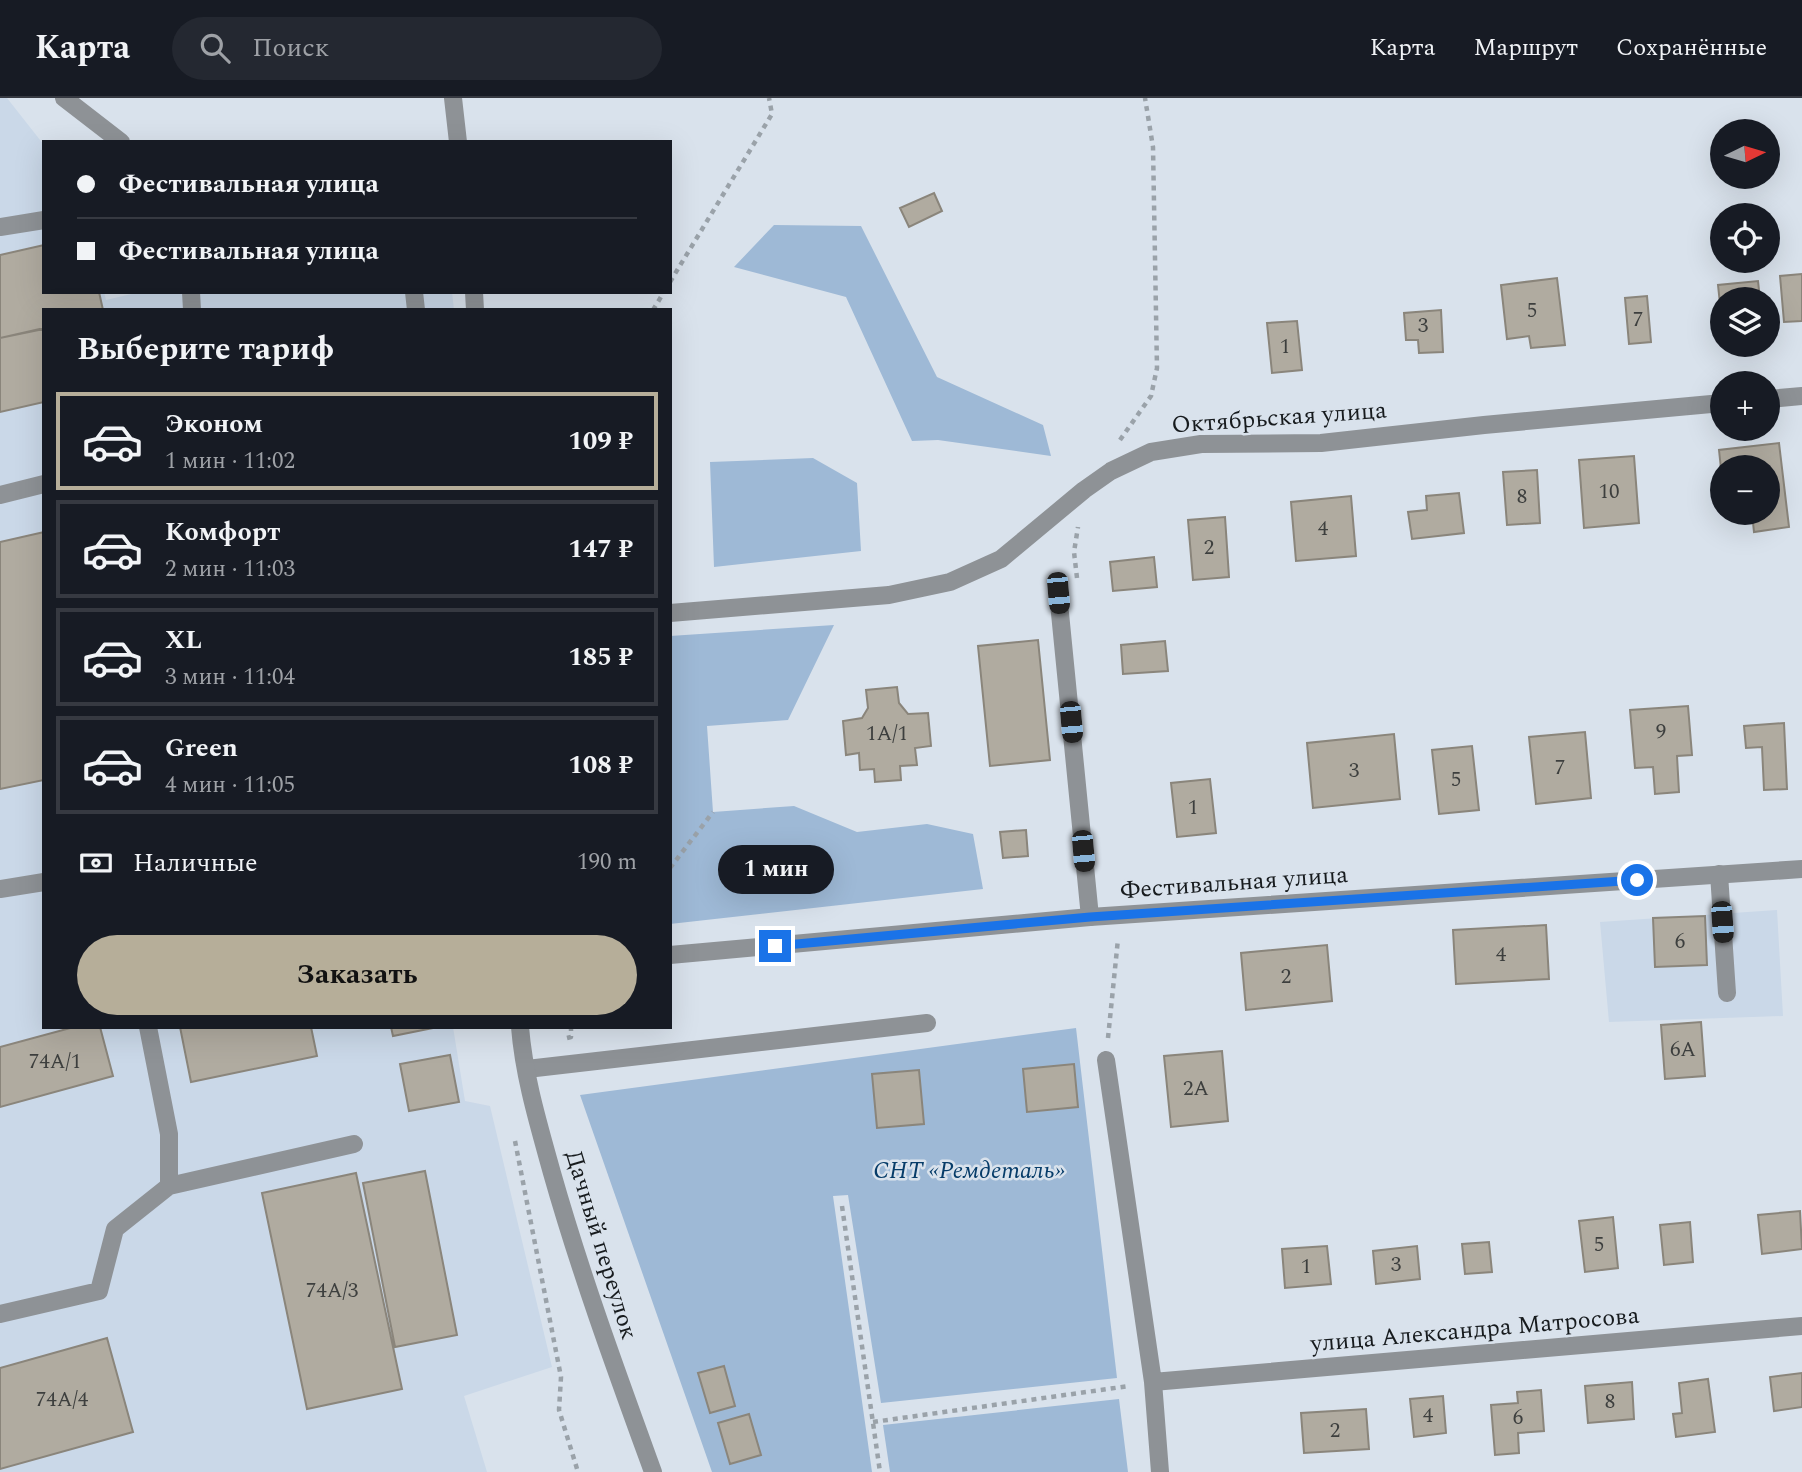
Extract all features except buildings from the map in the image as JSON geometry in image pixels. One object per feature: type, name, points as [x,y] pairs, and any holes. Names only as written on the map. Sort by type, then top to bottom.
[{"type":"street","points":[[64,98],[118,140]]},
{"type":"street","points":[[453,98],[458,140]]},
{"type":"street","points":[[0,227],[42,220]]},
{"type":"street","points":[[1780,398],[1802,396]]},
{"type":"street","name":"Октябрьская улица","points":[[672,613],[889,595],[950,582],[1002,559],[1111,471],[1151,452],[1201,444],[1321,443],[1710,404]]},
{"type":"street","points":[[0,495],[42,484]]},
{"type":"street","points":[[1058,593],[1090,917]]},
{"type":"street","name":"Фестивальная улица","points":[[672,955],[1090,917],[1802,869]]},
{"type":"street","points":[[1719,874],[1727,993]]},
{"type":"street","points":[[0,889],[42,882]]},
{"type":"street","points":[[527,1069],[927,1023]]},
{"type":"street","points":[[148,1029],[169,1134],[169,1186]]},
{"type":"street","name":"Дачный переулок","points":[[520,1029],[536,1115],[570,1237],[653,1472]]},
{"type":"street","points":[[1106,1060],[1153,1382],[1160,1472]]},
{"type":"street","points":[[0,1314],[99,1291],[115,1229],[169,1186],[354,1144]]},
{"type":"street","name":"улица Александра Матросова","points":[[1153,1382],[1802,1326]]},
{"type":"path","points":[[672,279],[772,114],[769,98]]},
{"type":"path","points":[[672,865],[713,812]]},
{"type":"path","points":[[1108,1032],[1121,915]]},
{"type":"path","points":[[514,1136],[561,1377],[559,1410],[578,1472]]},
{"type":"path","points":[[842,1206],[880,1472]]},
{"type":"path","points":[[873,1422],[1153,1382]]},
{"type":"shaded area","points":[[0,98],[7,98],[42,142],[42,294],[104,294],[106,300],[132,294],[452,294],[454,308],[42,308],[42,1029],[453,1029],[465,1101],[490,1106],[552,1367],[464,1396],[487,1472],[0,1472]]},
{"type":"shaded area","points":[[1777,910],[1783,1016],[1609,1022],[1600,922]]},
{"type":"green space","points":[[774,225],[861,226],[937,377],[1043,425],[1051,456],[938,440],[912,441],[846,297],[734,267]]},
{"type":"green space","points":[[813,458],[857,483],[861,551],[714,567],[710,462]]},
{"type":"green space","points":[[834,625],[788,720],[707,726],[713,812],[794,806],[857,832],[927,824],[973,834],[983,889],[672,924],[672,636]]},
{"type":"green space","name":"СНТ «Ремдеталь»","points":[[1076,1028],[1117,1378],[881,1403],[848,1195],[833,1196],[872,1472],[712,1472],[580,1095]]},
{"type":"green space","points":[[1119,1399],[1128,1472],[890,1472],[883,1425]]},
{"type":"route","points":[[775,946],[1090,917],[1637,880]]}]
